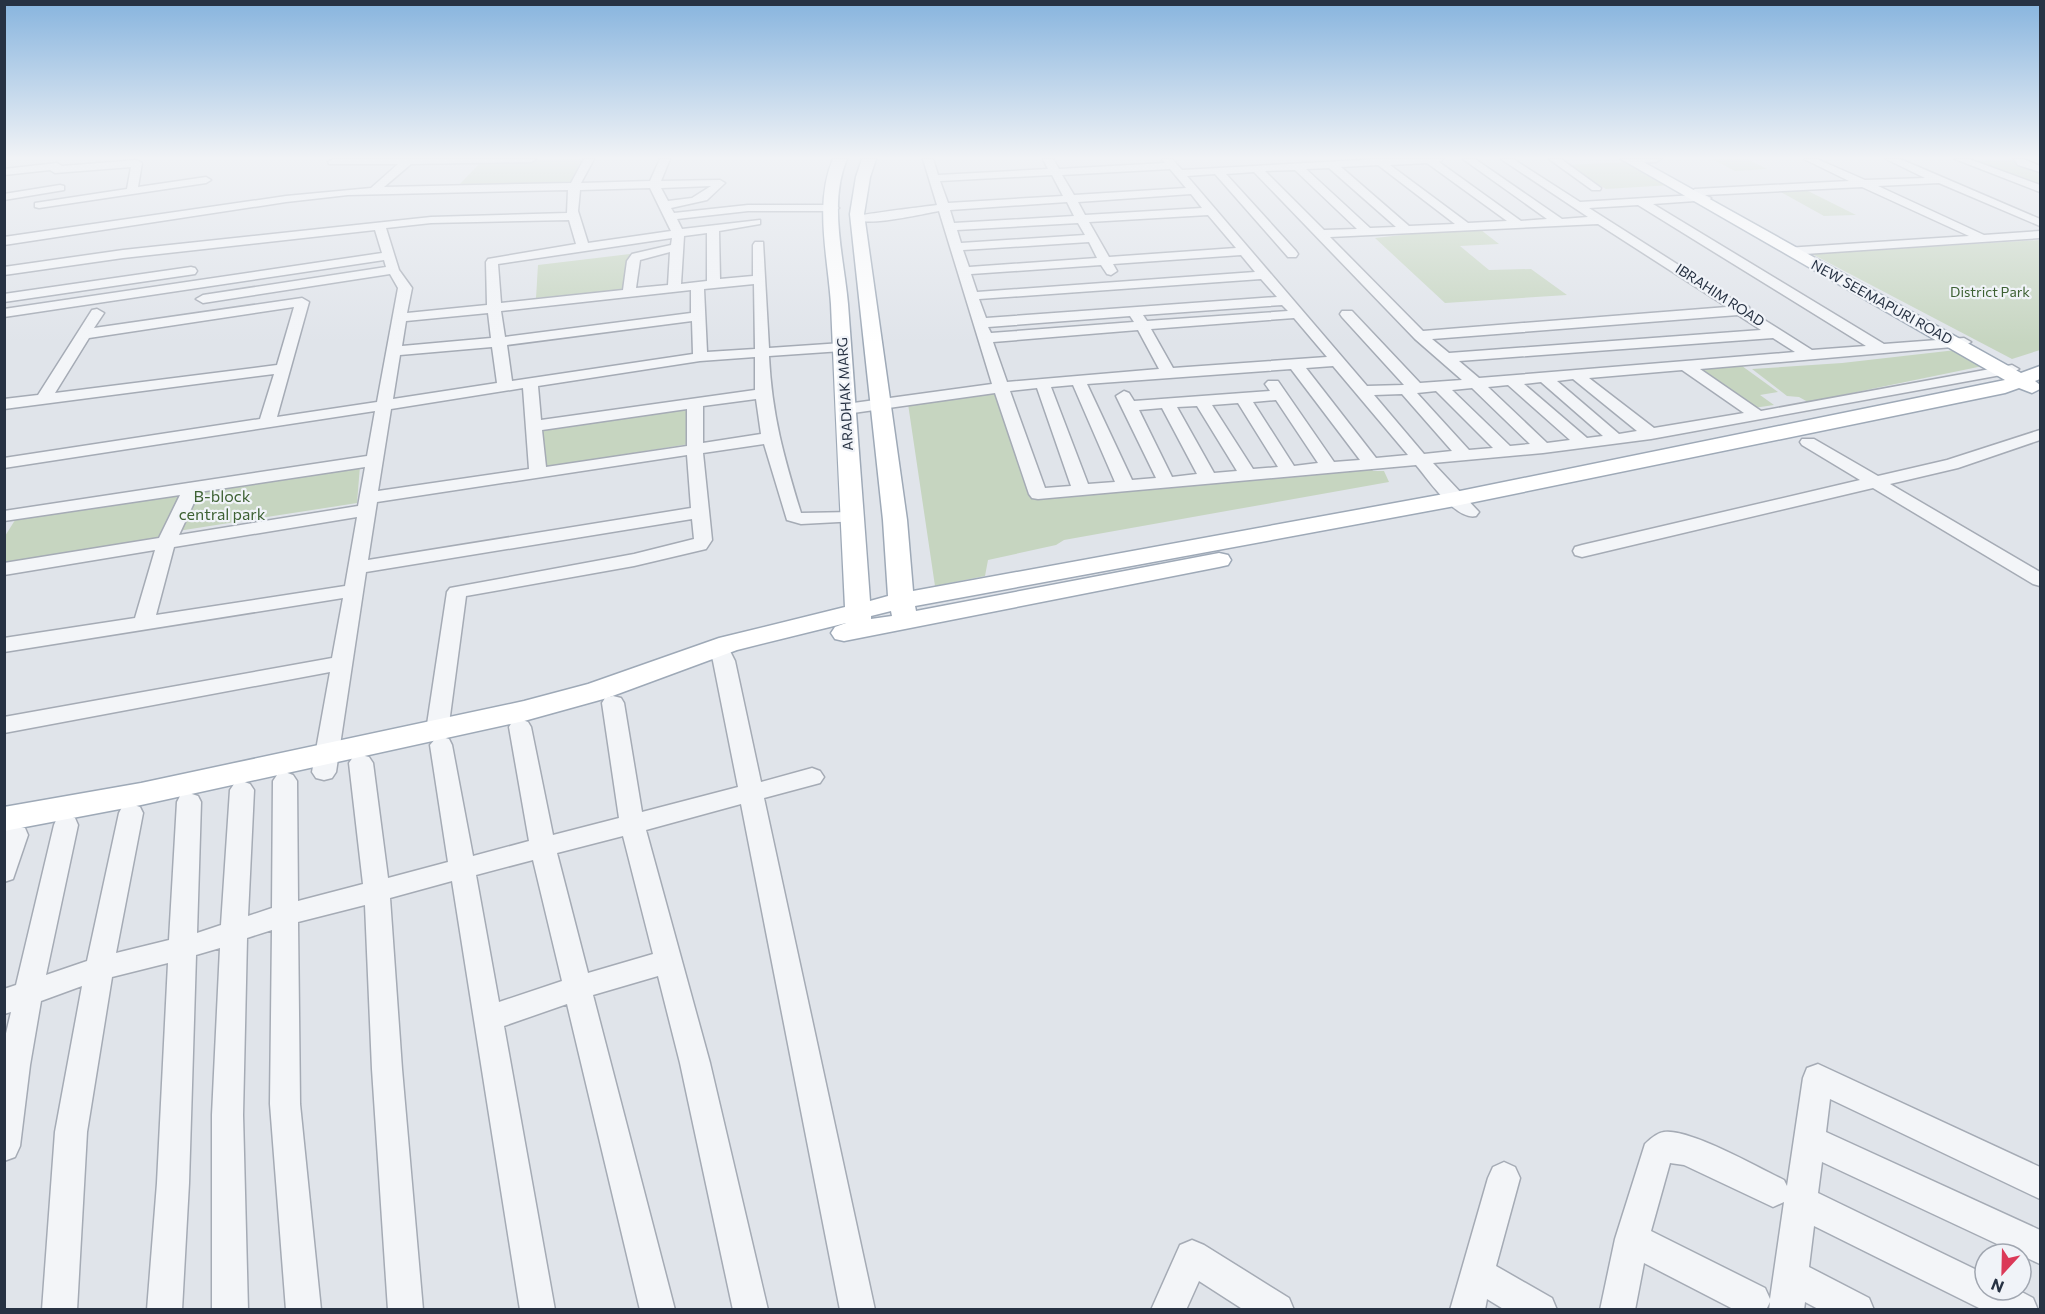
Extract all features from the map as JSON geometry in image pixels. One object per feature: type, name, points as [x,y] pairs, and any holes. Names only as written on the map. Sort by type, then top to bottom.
[{"type":"main road","name":"ARADHAK MARG","points":[[834,220],[859,621]]},
{"type":"main road","name":"ARADHAK MARG","points":[[859,220],[895,520],[903,610]]},
{"type":"main road","name":"NEW SEEMAPURI ROAD","points":[[1742,220],[2029,381]]},
{"type":"main road","points":[[8,830],[66,825],[189,802],[285,781],[326,764],[361,763],[722,655],[903,610],[1808,442],[2022,399],[2029,381]]},
{"type":"main road","points":[[1462,505],[2029,381]]},
{"type":"main road","points":[[8,830],[141,794],[326,764],[439,738],[520,727],[613,703],[722,655]]},
{"type":"street","points":[[4,230],[70,220]]},
{"type":"street","points":[[4,241],[146,220]]},
{"type":"street","points":[[4,260],[221,231],[345,220]]},
{"type":"street","points":[[4,271],[123,254],[443,220]]},
{"type":"street","points":[[574,220],[583,246]]},
{"type":"street","points":[[673,220],[678,232],[674,288]]},
{"type":"street","points":[[948,220],[1001,388],[1038,494],[1543,448],[1651,434],[1758,416],[2029,381]]},
{"type":"street","points":[[1083,220],[1169,374]]},
{"type":"street","points":[[1218,220],[1361,391],[1462,505]]},
{"type":"street","points":[[1260,220],[1292,254]]},
{"type":"street","points":[[1309,220],[1420,336],[1475,383],[1543,448]]},
{"type":"street","points":[[1354,220],[1366,231]]},
{"type":"street","points":[[1395,220],[1405,229]]},
{"type":"street","points":[[1457,220],[1466,227]]},
{"type":"street","points":[[1514,220],[1520,225]]},
{"type":"street","points":[[1323,234],[1595,220]]},
{"type":"street","name":"IBRAHIM ROAD","points":[[1603,220],[1744,310],[1811,356]]},
{"type":"street","points":[[1671,220],[1883,350]]},
{"type":"street","points":[[1943,220],[1982,238]]},
{"type":"street","points":[[505,386],[494,306],[492,262],[501,258],[756,222]]},
{"type":"street","points":[[326,764],[405,288],[393,270],[380,227]]},
{"type":"street","points":[[713,228],[714,284]]},
{"type":"street","points":[[1794,250],[2040,235]]},
{"type":"street","points":[[759,245],[763,393],[770,438],[793,516],[801,519],[852,517]]},
{"type":"street","points":[[970,291],[1099,249],[1240,246]]},
{"type":"street","points":[[629,292],[633,261],[636,257],[677,247]]},
{"type":"street","points":[[256,262],[388,249]]},
{"type":"street","points":[[4,314],[388,249]]},
{"type":"street","points":[[970,291],[1099,249]]},
{"type":"street","points":[[4,285],[164,262]]},
{"type":"street","points":[[970,291],[1112,273],[1254,263]]},
{"type":"street","points":[[4,298],[208,268]]},
{"type":"street","points":[[203,299],[393,270]]},
{"type":"street","points":[[970,291],[1119,285],[1265,275]]},
{"type":"street","points":[[400,318],[494,306],[760,279]]},
{"type":"street","points":[[697,285],[700,357]]},
{"type":"street","points":[[970,291],[1127,298],[1275,287]]},
{"type":"street","points":[[970,291],[1134,312],[1286,301]]},
{"type":"street","points":[[970,291],[1142,326],[1297,314]]},
{"type":"street","points":[[85,334],[302,302],[267,423]]},
{"type":"street","points":[[1420,336],[1744,310]]},
{"type":"street","points":[[43,400],[97,314]]},
{"type":"street","points":[[1347,314],[1411,388],[1465,456]]},
{"type":"street","points":[[394,351],[499,342],[698,316]]},
{"type":"street","points":[[1447,358],[1778,333]]},
{"type":"street","points":[[1361,391],[1960,343]]},
{"type":"street","points":[[4,463],[700,357],[842,347]]},
{"type":"street","points":[[846,409],[1001,388],[1336,361]]},
{"type":"street","points":[[1294,364],[1372,464]]},
{"type":"street","points":[[1686,366],[1758,416]]},
{"type":"street","points":[[1261,367],[1330,468]]},
{"type":"street","points":[[4,404],[284,368]]},
{"type":"street","points":[[1575,374],[1651,434]]},
{"type":"street","points":[[1544,377],[1616,439]]},
{"type":"street","points":[[1116,379],[1166,482]]},
{"type":"street","points":[[1510,379],[1582,443]]},
{"type":"street","points":[[531,382],[538,472]]},
{"type":"street","points":[[1079,382],[1126,486]]},
{"type":"street","points":[[1043,385],[1081,490]]},
{"type":"street","points":[[1440,386],[1506,451]]},
{"type":"street","points":[[534,426],[763,393]]},
{"type":"street","points":[[1129,406],[1280,395]]},
{"type":"street","points":[[1243,398],[1289,471]]},
{"type":"street","points":[[1202,401],[1248,475]]},
{"type":"street","points":[[538,1310],[439,738],[457,592],[695,547],[703,540],[695,448],[695,403]]},
{"type":"street","points":[[1167,404],[1208,478]]},
{"type":"street","points":[[1582,551],[1876,483],[1987,454],[2040,435]]},
{"type":"street","points":[[4,569],[166,544],[538,472],[770,438]]},
{"type":"street","points":[[1808,442],[2040,580]]},
{"type":"street","points":[[7,519],[376,460]]},
{"type":"street","points":[[143,625],[166,544],[192,488]]},
{"type":"street","points":[[359,567],[699,512]]},
{"type":"street","points":[[4,645],[355,590]]},
{"type":"street","points":[[722,655],[858,1310]]},
{"type":"street","points":[[4,724],[343,663]]},
{"type":"street","points":[[613,703],[632,824],[695,1063],[751,1310]]},
{"type":"street","points":[[520,727],[543,847],[658,1310]]},
{"type":"street","points":[[361,763],[377,891],[387,1069],[406,1310]]},
{"type":"street","points":[[17,998],[100,968],[181,949],[233,930],[285,915],[812,777]]},
{"type":"street","points":[[285,781],[285,1104],[304,1310]]},
{"type":"street","points":[[230,1310],[227,1221],[233,930],[242,790]]},
{"type":"street","points":[[164,1310],[171,1232],[181,949],[189,802]]},
{"type":"street","points":[[58,1310],[71,1132],[100,968],[131,813]]},
{"type":"street","points":[[4,1146],[17,998],[66,825]]},
{"type":"street","points":[[4,872],[8,830]]},
{"type":"street","points":[[487,1019],[577,988],[668,961]]},
{"type":"street","points":[[1786,1310],[1791,1276],[1787,1196],[1809,1140],[1818,1078],[2040,1183]]},
{"type":"street","points":[[1809,1140],[2040,1248]]},
{"type":"street","points":[[1617,1310],[1632,1239],[1656,1155],[1665,1147],[1687,1150],[2021,1310]]},
{"type":"street","points":[[1467,1310],[1504,1178]]},
{"type":"street","points":[[1632,1239],[1753,1300]]},
{"type":"street","points":[[1168,1310],[1192,1257],[1277,1310]]},
{"type":"street","points":[[1478,1275],[1540,1310]]},
{"type":"street","points":[[1791,1276],[1857,1310]]},
{"type":"green space","points":[[1457,229],[1481,230],[1499,244],[1460,246],[1489,270],[1531,269],[1567,295],[1445,303],[1375,238]]},
{"type":"green space","name":"District Park","points":[[2040,240],[2040,350],[2012,359],[1812,254]]},
{"type":"green space","points":[[630,254],[627,289],[536,298],[538,265]]},
{"type":"green space","points":[[1956,350],[1983,366],[1808,402],[1799,397],[1787,396],[1752,369],[1842,363]]},
{"type":"green space","points":[[1742,366],[1778,392],[1760,395],[1774,405],[1740,410],[1688,369]]},
{"type":"green space","points":[[998,390],[1033,494],[1371,467],[1373,471],[1384,471],[1389,482],[1064,540],[1056,545],[988,560],[985,576],[935,586],[907,397]]},
{"type":"green space","points":[[690,408],[689,444],[546,467],[542,429]]},
{"type":"green space","name":"B-block central park","points":[[360,466],[357,503],[178,531],[197,490]]},
{"type":"green space","points":[[184,491],[157,540],[5,566],[5,536],[17,517]]}]
